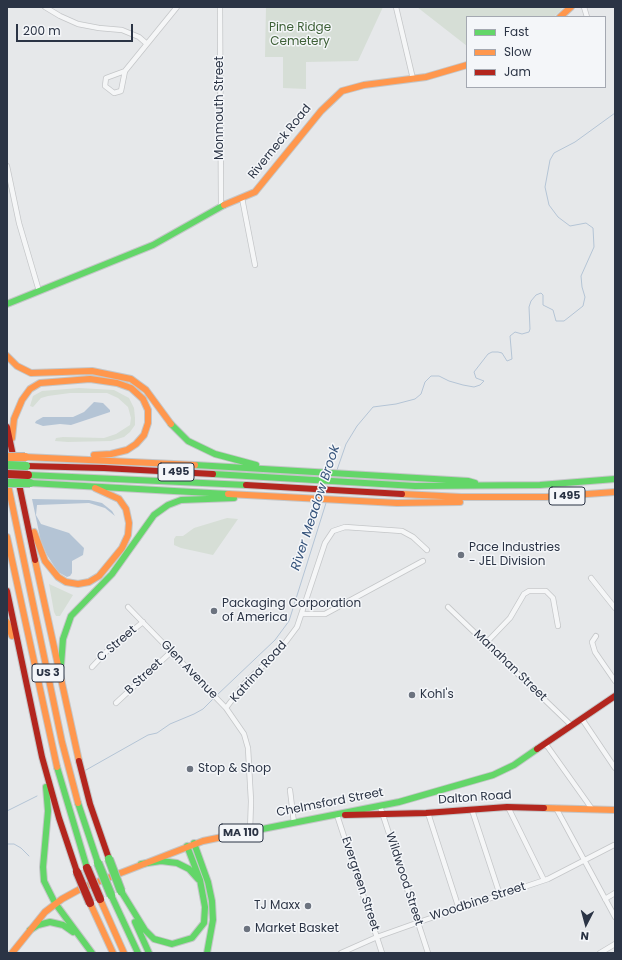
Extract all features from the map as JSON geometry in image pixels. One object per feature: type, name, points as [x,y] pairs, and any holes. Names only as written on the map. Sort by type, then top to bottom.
[{"type":"main road","points":[[561,16],[571,7]]},
{"type":"main road","name":"Riverneck Road","points":[[7,304],[140,251],[221,207],[255,192],[273,172],[321,111],[342,91],[364,85],[413,79],[466,64]]},
{"type":"main road","points":[[7,356],[17,366],[31,373],[92,371],[131,379],[146,390],[175,430],[192,444],[215,454],[274,471]]},
{"type":"main road","points":[[10,455],[13,424],[17,409],[27,392],[40,383],[83,379],[117,383],[131,388],[138,393],[147,406],[148,419],[146,431],[139,441],[127,450],[104,455],[26,461]]},
{"type":"main road","points":[[7,427],[10,455],[20,488],[40,551],[54,575],[66,582],[78,584],[89,582],[105,571],[124,543],[129,527],[127,512],[118,499],[107,492],[56,483],[29,479],[7,481]]},
{"type":"main road","points":[[10,455],[26,461],[177,464],[274,471],[327,477]]},
{"type":"main road","name":"I 495","points":[[7,465],[26,461],[341,478],[468,481],[487,486],[615,479]]},
{"type":"main road","name":"I 495","points":[[7,474],[29,479],[115,478],[461,497],[518,498],[615,492]]},
{"type":"main road","name":"US 3","points":[[7,481],[66,756],[85,824],[98,863],[138,953]]},
{"type":"main road","points":[[56,483],[334,499],[440,503],[518,498]]},
{"type":"main road","points":[[20,488],[80,770],[109,859],[121,890],[150,953]]},
{"type":"main road","points":[[63,694],[61,652],[64,634],[69,620],[81,604],[112,574],[148,522],[160,510],[176,502],[190,499],[296,497]]},
{"type":"main road","name":"US 3","points":[[7,537],[54,757],[68,812],[87,868],[124,953]]},
{"type":"main road","points":[[7,591],[42,757],[59,818],[90,903],[112,953]]},
{"type":"main road","points":[[7,622],[28,688]]},
{"type":"main road","name":"Chelmsford Street","points":[[12,953],[30,930],[55,903],[82,888],[191,845],[250,831],[380,806],[493,775],[514,765],[615,696]]},
{"type":"main road","points":[[42,757],[48,805],[43,872],[47,890],[92,953]]},
{"type":"main road","name":"Dalton Road","points":[[337,815],[428,813],[508,807],[615,810]]},
{"type":"main road","points":[[121,890],[147,933],[159,941],[176,944],[192,938],[202,927],[205,911],[202,885],[191,845]]},
{"type":"main road","points":[[191,845],[208,882],[212,901],[213,920],[207,953]]},
{"type":"main road","points":[[142,864],[161,861],[177,863],[189,869],[202,885]]},
{"type":"main road","points":[[30,930],[42,924],[58,923],[70,929],[82,940]]},
{"type":"street","points":[[45,7],[78,24],[129,32],[147,44]]},
{"type":"street","points":[[125,71],[106,78],[105,86],[114,93],[121,91],[125,71],[177,7]]},
{"type":"street","points":[[396,7],[413,79]]},
{"type":"street","name":"Monmouth Street","points":[[220,8],[221,207]]},
{"type":"street","points":[[7,166],[18,223],[39,291]]},
{"type":"street","points":[[242,198],[255,265]]},
{"type":"street","name":"Katrina Road","points":[[226,708],[244,684],[291,636],[302,614],[325,543],[335,530],[345,527],[402,531],[413,537],[427,550]]},
{"type":"street","points":[[302,614],[325,614],[423,561]]},
{"type":"street","points":[[591,578],[615,608]]},
{"type":"street","points":[[486,643],[510,618],[524,594],[529,591],[546,591],[553,598],[558,626]]},
{"type":"street","name":"Glen Avenue","points":[[128,607],[226,708],[244,734],[248,745],[251,801],[250,831]]},
{"type":"street","name":"Manahan Street","points":[[448,607],[572,726]]},
{"type":"street","name":"C Street","points":[[92,666],[107,651],[142,622]]},
{"type":"street","points":[[596,636],[592,642],[595,652],[615,681]]},
{"type":"street","name":"B Street","points":[[116,703],[171,652]]},
{"type":"street","points":[[582,719],[615,768]]},
{"type":"street","points":[[546,743],[592,809]]},
{"type":"street","points":[[290,790],[294,823]]},
{"type":"street","name":"Wildwood Street","points":[[380,806],[428,953]]},
{"type":"street","points":[[508,807],[544,880]]},
{"type":"street","points":[[556,808],[615,917]]},
{"type":"street","points":[[472,810],[500,895]]},
{"type":"street","points":[[428,813],[459,909]]},
{"type":"street","name":"Evergreen Street","points":[[337,815],[382,953]]},
{"type":"street","name":"Woodbine Street","points":[[341,953],[377,937],[418,922],[544,880],[585,862],[614,846]]},
{"type":"street","points":[[605,898],[615,893]]},
{"type":"street","points":[[600,953],[615,944]]},
{"type":"green space","name":"Pine Ridge Cemetery","points":[[266,7],[383,7],[358,61],[306,62],[306,89],[283,88],[283,57],[265,57]]},
{"type":"green space","points":[[417,7],[564,7],[555,16],[466,16],[466,45]]},
{"type":"green space","points":[[79,388],[114,390],[129,398],[134,408],[135,418],[135,425],[130,432],[124,437],[111,441],[55,441],[56,438],[63,437],[104,438],[116,434],[130,425],[131,418],[128,407],[118,398],[107,393],[70,393],[48,396],[41,398],[33,407],[30,406],[33,396],[42,391]]},
{"type":"green space","points":[[227,518],[238,519],[213,555],[174,545],[174,539],[176,536],[183,536],[194,528]]},
{"type":"green space","points":[[49,584],[73,595],[60,616],[56,616],[54,612]]},
{"type":"water","points":[[94,402],[103,403],[110,410],[110,412],[71,425],[60,424],[43,426],[35,423],[43,417],[73,417],[84,412]]},
{"type":"water","points":[[32,499],[89,500],[102,503],[112,511],[115,516],[105,508],[89,503],[37,505],[36,515],[41,524],[69,533],[84,548],[83,555],[72,561],[72,573],[70,576],[67,577],[58,572],[47,555],[41,542]]},
{"type":"waterway","name":"River Meadow Brook","points":[[337,470],[346,444],[357,426],[373,407],[396,404],[415,399],[421,394],[425,382],[431,376],[439,376],[463,385],[474,387],[480,385],[484,381],[476,378],[474,372],[488,354],[498,352],[502,353],[507,361],[512,359],[510,336],[515,332],[522,334],[529,332],[529,307],[531,301],[536,295],[541,293],[543,295],[543,305],[553,310],[556,321],[564,321],[583,306],[585,297],[581,276],[594,247],[593,228],[586,223],[570,226],[558,217],[549,205],[545,187],[550,160],[554,153],[575,142],[615,113]]},
{"type":"waterway","name":"River Meadow Brook","points":[[216,696],[275,640],[289,621],[326,503]]},
{"type":"waterway","name":"River Meadow Brook","points":[[86,770],[148,735],[157,733],[170,724],[203,709],[214,698]]},
{"type":"waterway","name":"River Meadow Brook","points":[[7,811],[37,796]]},
{"type":"waterway","points":[[7,844],[14,844],[21,848],[29,856]]},
{"type":"traffic: fast","points":[[7,304],[153,245],[224,205]]},
{"type":"traffic: fast","points":[[171,424],[188,441],[215,454],[256,465]]},
{"type":"traffic: fast","points":[[7,465],[26,466]]},
{"type":"traffic: fast","points":[[195,465],[468,481],[475,483]]},
{"type":"traffic: fast","points":[[213,474],[415,486],[540,485],[615,479]]},
{"type":"traffic: fast","points":[[28,475],[246,485]]},
{"type":"traffic: fast","points":[[7,483],[30,483]]},
{"type":"traffic: fast","points":[[30,483],[228,494]]},
{"type":"traffic: fast","points":[[61,665],[63,639],[71,616],[112,574],[154,515],[168,505],[181,500],[234,498]]},
{"type":"traffic: fast","points":[[232,835],[399,802],[493,775],[514,765],[537,749]]},
{"type":"traffic: fast","points":[[57,767],[87,868]]},
{"type":"traffic: fast","points":[[46,787],[48,811],[43,867],[44,881],[55,903],[92,953]]},
{"type":"traffic: fast","points":[[78,803],[98,863]]},
{"type":"traffic: fast","points":[[194,843],[208,882],[212,901],[213,920],[207,953]]},
{"type":"traffic: fast","points":[[121,891],[145,930],[154,939],[172,944],[192,938],[204,923],[205,907],[200,880],[187,846]]},
{"type":"traffic: fast","points":[[109,859],[121,891]]},
{"type":"traffic: fast","points":[[141,864],[161,861],[177,863],[189,869],[198,879]]},
{"type":"traffic: fast","points":[[98,863],[111,895]]},
{"type":"traffic: fast","points":[[111,895],[138,953]]},
{"type":"traffic: fast","points":[[30,930],[38,925],[50,922],[63,925],[73,932]]},
{"type":"traffic: fast","points":[[135,922],[149,953]]},
{"type":"traffic: slow","points":[[561,16],[571,7]]},
{"type":"traffic: slow","points":[[224,205],[255,192],[321,111],[342,91],[364,85],[426,77],[466,65]]},
{"type":"traffic: slow","points":[[7,356],[17,366],[31,373],[92,371],[131,379],[146,390],[171,424]]},
{"type":"traffic: slow","points":[[12,438],[14,419],[22,400],[30,389],[40,383],[90,379],[117,383],[131,388],[143,399],[148,410],[148,423],[144,435],[136,444],[127,450],[111,454],[94,455]]},
{"type":"traffic: slow","points":[[7,457],[25,457]]},
{"type":"traffic: slow","points":[[25,457],[195,465]]},
{"type":"traffic: slow","points":[[7,480],[62,742],[78,803]]},
{"type":"traffic: slow","points":[[34,532],[45,561],[58,577],[66,582],[78,584],[89,582],[99,576],[122,548],[128,535],[129,523],[126,509],[119,499],[95,488]]},
{"type":"traffic: slow","points":[[402,494],[461,497],[546,497],[615,492]]},
{"type":"traffic: slow","points":[[228,494],[397,503],[460,502]]},
{"type":"traffic: slow","points":[[7,537],[57,767]]},
{"type":"traffic: slow","points":[[35,560],[79,761]]},
{"type":"traffic: slow","points":[[7,622],[12,636]]},
{"type":"traffic: slow","points":[[544,808],[615,810]]},
{"type":"traffic: slow","points":[[12,953],[45,912],[62,899],[82,888],[203,841],[232,835]]},
{"type":"traffic: slow","points":[[100,899],[124,953]]},
{"type":"traffic: slow","points":[[90,903],[113,953]]},
{"type":"traffic: jam","points":[[7,427],[35,560]]},
{"type":"traffic: jam","points":[[26,466],[104,468],[213,474]]},
{"type":"traffic: jam","points":[[7,474],[28,475]]},
{"type":"traffic: jam","points":[[246,485],[402,494]]},
{"type":"traffic: jam","points":[[7,591],[42,757],[59,818],[77,872]]},
{"type":"traffic: jam","points":[[537,749],[615,696]]},
{"type":"traffic: jam","points":[[79,761],[90,804],[109,859]]},
{"type":"traffic: jam","points":[[345,815],[426,813],[507,807],[544,808]]},
{"type":"traffic: jam","points":[[87,868],[100,899]]},
{"type":"traffic: jam","points":[[77,872],[90,903]]},
{"type":"place","name":"Pace Industries - JEL Division","points":[[461,555]]},
{"type":"place","name":"Packaging Corporation of America","points":[[214,611]]},
{"type":"place","name":"Kohl's","points":[[412,695]]},
{"type":"place","name":"Stop & Shop","points":[[190,769]]},
{"type":"place","name":"TJ Maxx","points":[[308,906]]},
{"type":"place","name":"Market Basket","points":[[247,929]]}]
